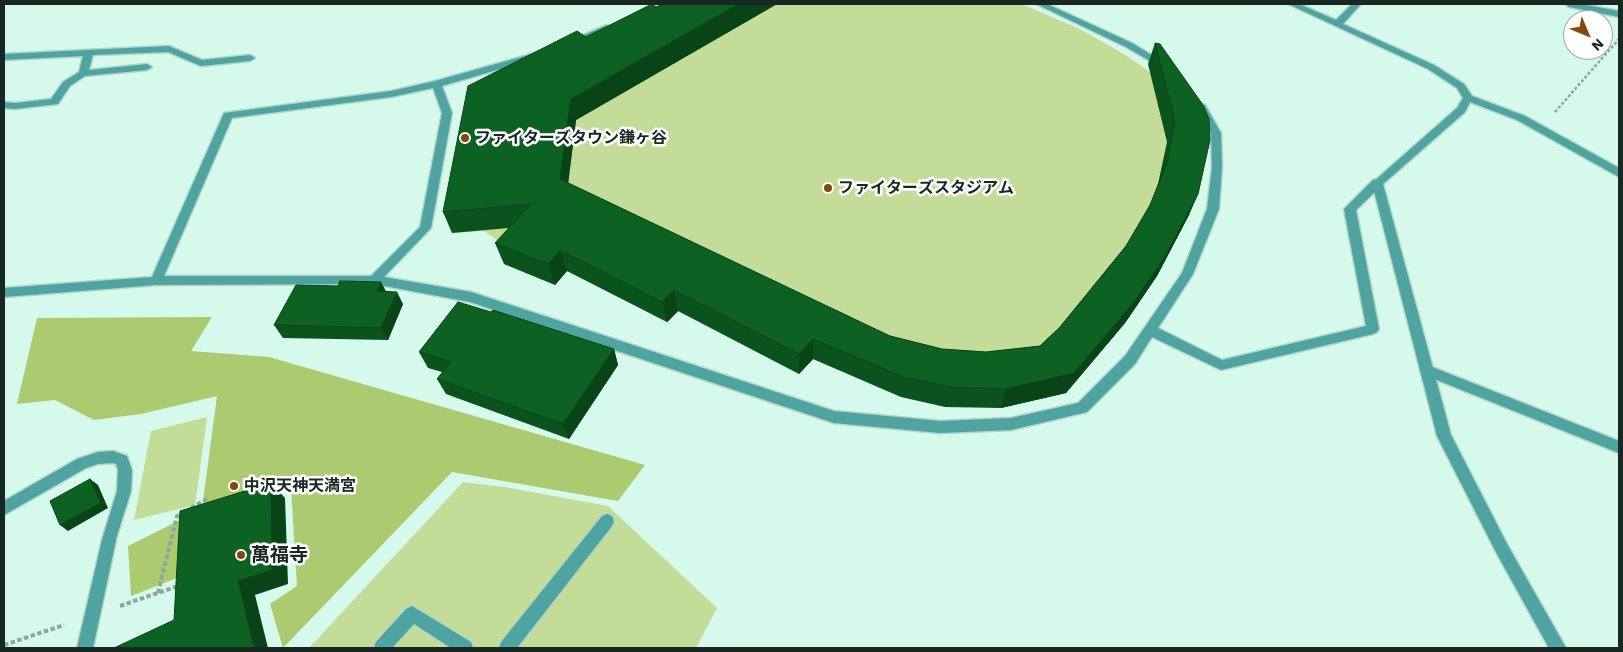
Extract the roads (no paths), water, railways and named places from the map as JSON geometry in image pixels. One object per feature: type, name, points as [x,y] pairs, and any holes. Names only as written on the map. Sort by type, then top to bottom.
[{"type":"street","points":[[1040,4],[1129,46],[1171,70]]},
{"type":"street","points":[[1292,4],[1338,23],[1431,67],[1461,86],[1468,98],[1521,118],[1619,174]]},
{"type":"street","points":[[1338,23],[1357,4]]},
{"type":"street","points":[[1569,4],[1619,14]]},
{"type":"street","points":[[156,281],[228,116],[391,94],[436,84],[552,50],[621,22]]},
{"type":"street","points":[[4,57],[169,49],[201,62],[250,58]]},
{"type":"street","points":[[83,72],[89,53]]},
{"type":"street","points":[[4,105],[15,106],[54,102],[66,84],[83,72],[147,67]]},
{"type":"street","points":[[374,280],[425,228],[447,113],[436,84]]},
{"type":"street","points":[[4,293],[156,281],[374,280],[471,297],[834,417],[940,427],[1011,424],[1082,408],[1130,360],[1188,274],[1213,209],[1218,155],[1216,133],[1193,93]]},
{"type":"street","points":[[1150,330],[1221,365],[1372,329],[1350,209],[1461,110],[1468,98]]},
{"type":"street","points":[[1377,183],[1444,436],[1502,549],[1558,648]]},
{"type":"street","points":[[1427,370],[1619,448]]},
{"type":"street","points":[[4,508],[82,463],[98,458],[113,457],[122,460],[126,470],[124,491],[109,540],[85,648]]},
{"type":"street","points":[[507,648],[607,521]]},
{"type":"street","points":[[389,646],[412,614],[465,648]]},
{"type":"place","name":"ファイターズタウン鎌ヶ谷","points":[[465,138]]},
{"type":"place","name":"ファイターズスタジアム","points":[[828,188]]},
{"type":"place","name":"中沢天神天満宮","points":[[234,486]]},
{"type":"place","name":"萬福寺","points":[[241,555]]}]
